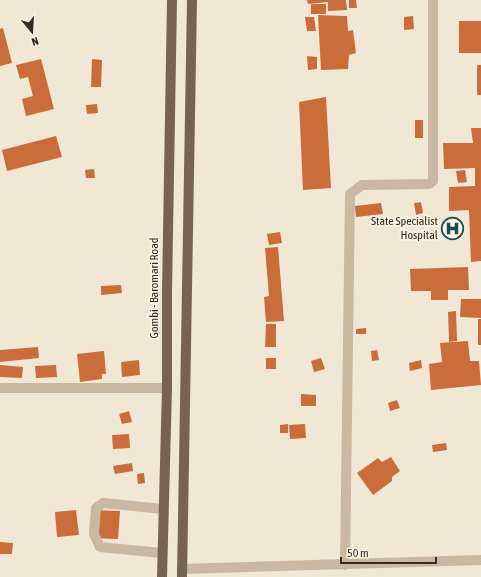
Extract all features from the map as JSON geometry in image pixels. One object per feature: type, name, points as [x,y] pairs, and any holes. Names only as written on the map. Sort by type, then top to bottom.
[{"type":"main road","name":"Gombi - Baromari Road","points":[[162,577],[167,388],[167,292],[172,0]]},
{"type":"main road","points":[[182,573],[192,0]]},
{"type":"street","points":[[345,565],[350,194],[362,185],[429,184],[433,181],[433,0]]},
{"type":"street","points":[[0,388],[167,388]]},
{"type":"street","points":[[162,553],[100,547],[94,534],[96,508],[103,503],[163,509]]},
{"type":"street","points":[[182,573],[481,560]]},
{"type":"building","points":[[307,0],[346,0],[347,10],[328,11],[328,2],[308,4]]},
{"type":"building","points":[[349,0],[356,0],[357,8],[349,8]]},
{"type":"building","points":[[311,4],[326,4],[326,14],[311,14]]},
{"type":"building","points":[[318,15],[347,16],[348,31],[353,30],[356,53],[349,55],[348,69],[321,70]]},
{"type":"building","points":[[413,16],[414,29],[404,30],[404,17]]},
{"type":"building","points":[[305,17],[314,17],[316,31],[307,31]]},
{"type":"building","points":[[459,21],[481,21],[481,53],[459,53]]},
{"type":"building","points":[[3,28],[12,63],[0,66],[0,29]]},
{"type":"building","points":[[307,56],[317,57],[317,69],[308,70]]},
{"type":"building","points":[[41,59],[54,109],[26,116],[22,99],[33,96],[28,77],[20,79],[16,65]]},
{"type":"building","points":[[92,59],[102,60],[101,87],[91,87]]},
{"type":"building","points":[[477,65],[481,65],[481,95],[477,95]]},
{"type":"building","points":[[326,97],[331,188],[303,190],[299,102]]},
{"type":"building","points":[[97,104],[98,113],[87,114],[86,105]]},
{"type":"building","points":[[415,120],[423,120],[423,138],[415,138]]},
{"type":"building","points":[[471,128],[481,128],[481,261],[471,262],[469,210],[449,211],[449,187],[475,186],[475,168],[444,169],[443,143],[473,143]]},
{"type":"building","points":[[56,136],[62,157],[7,171],[2,150]]},
{"type":"building","points":[[94,169],[95,178],[86,178],[85,170]]},
{"type":"building","points":[[465,170],[467,182],[458,183],[456,171]]},
{"type":"building","points":[[421,202],[423,213],[416,215],[414,203]]},
{"type":"building","points":[[381,203],[383,214],[356,217],[355,206]]},
{"type":"building","points":[[280,232],[282,243],[269,245],[267,234]]},
{"type":"building","points":[[278,247],[284,321],[266,322],[264,297],[269,296],[265,248]]},
{"type":"building","points":[[468,267],[469,290],[448,290],[448,300],[431,300],[431,291],[411,291],[410,269]]},
{"type":"building","points":[[121,285],[122,293],[101,295],[101,286]]},
{"type":"building","points":[[461,299],[481,299],[481,318],[460,317]]},
{"type":"building","points":[[456,311],[457,341],[449,342],[448,312]]},
{"type":"building","points":[[478,319],[481,319],[481,345],[478,345]]},
{"type":"building","points":[[266,324],[276,324],[276,347],[265,347]]},
{"type":"building","points":[[366,328],[366,334],[356,334],[356,329]]},
{"type":"building","points":[[468,341],[470,361],[479,361],[481,385],[431,390],[429,364],[442,362],[440,343]]},
{"type":"building","points":[[38,347],[39,358],[0,362],[0,350]]},
{"type":"building","points":[[377,350],[379,360],[372,361],[371,351]]},
{"type":"building","points":[[104,351],[106,374],[102,374],[102,379],[80,382],[77,354]]},
{"type":"building","points":[[266,358],[276,358],[276,369],[266,369]]},
{"type":"building","points":[[321,358],[325,369],[314,372],[311,361]]},
{"type":"building","points":[[139,360],[140,375],[122,377],[121,362]]},
{"type":"building","points":[[421,360],[422,368],[410,371],[409,363]]},
{"type":"building","points":[[0,365],[23,367],[22,378],[0,377]]},
{"type":"building","points":[[56,365],[57,377],[36,378],[35,366]]},
{"type":"building","points":[[301,394],[316,395],[316,406],[301,406]]},
{"type":"building","points":[[397,400],[400,408],[390,411],[388,403]]},
{"type":"building","points":[[129,411],[132,422],[122,424],[119,414]]},
{"type":"building","points":[[288,424],[288,433],[280,433],[280,425]]},
{"type":"building","points":[[305,424],[306,438],[290,439],[289,425]]},
{"type":"building","points":[[129,434],[130,448],[113,449],[112,435]]},
{"type":"building","points":[[446,443],[447,450],[433,452],[432,445]]},
{"type":"building","points":[[391,457],[400,471],[392,477],[392,481],[373,495],[357,473],[378,458],[382,462]]},
{"type":"building","points":[[132,463],[133,471],[115,474],[113,466]]},
{"type":"building","points":[[144,473],[145,483],[138,484],[137,474]]},
{"type":"building","points":[[76,510],[79,535],[57,537],[55,512]]},
{"type":"building","points":[[92,510],[120,511],[118,539],[91,538]]},
{"type":"building","points":[[0,542],[13,543],[12,554],[0,554]]},
{"type":"place","name":"State Specialist Hospital","points":[[453,228]]}]
